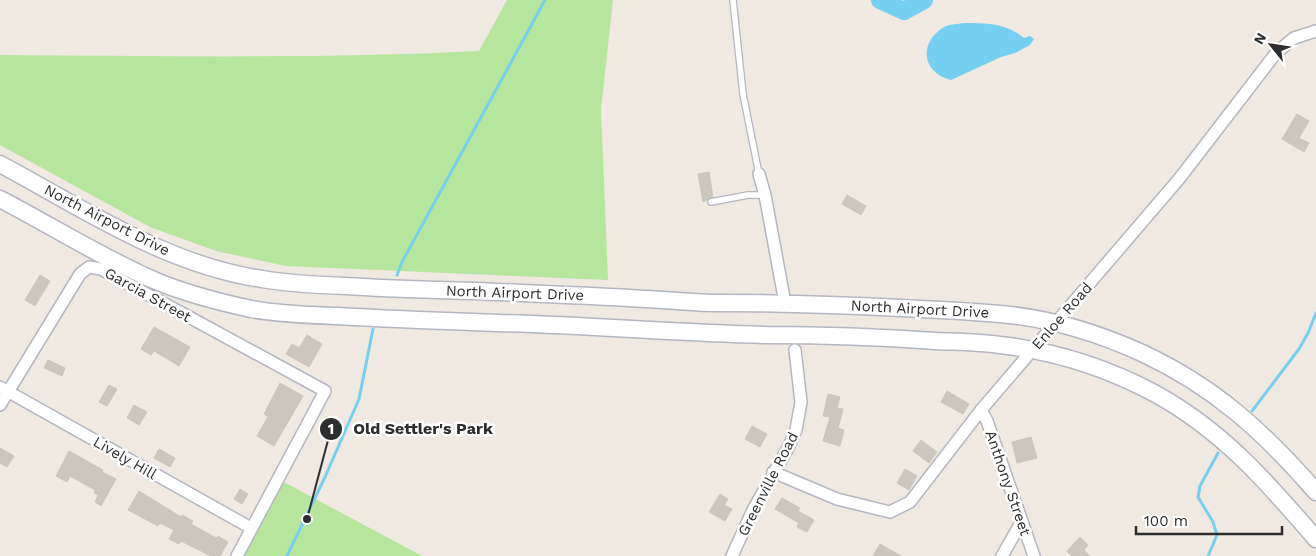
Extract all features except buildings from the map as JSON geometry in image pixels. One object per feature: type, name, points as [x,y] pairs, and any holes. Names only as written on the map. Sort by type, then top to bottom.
[{"type":"main road","name":"North Airport Drive","points":[[0,164],[140,240],[171,254],[230,273],[261,279],[386,288],[713,303],[785,303],[1001,314],[1078,329],[1139,352],[1170,367],[1198,384],[1236,411],[1265,436],[1316,492]]},
{"type":"main road","name":"North Airport Drive","points":[[0,198],[127,267],[160,282],[222,302],[256,310],[385,319],[520,323],[712,334],[854,336],[998,344],[1069,359],[1126,380],[1156,394],[1217,435],[1244,458],[1267,482],[1316,539]]},
{"type":"street","name":"Enloe Road","points":[[773,472],[838,499],[890,512],[910,502],[981,410],[1178,179],[1276,53],[1294,38],[1316,31]]},
{"type":"street","points":[[759,174],[765,195],[785,303]]},
{"type":"street","name":"Garcia Street","points":[[0,405],[4,390],[80,274],[90,267],[101,269],[325,391],[252,528]]},
{"type":"street","name":"Greenville Road","points":[[732,556],[753,510],[793,438],[801,394],[795,350]]},
{"type":"street","name":"Lively Hill","points":[[4,390],[252,528]]},
{"type":"street","name":"Anthony Street","points":[[981,410],[987,421],[1034,556]]},
{"type":"street","points":[[1002,556],[1022,521]]},
{"type":"street","points":[[237,556],[252,528]]},
{"type":"lane","points":[[733,0],[743,94],[759,174]]},
{"type":"lane","points":[[712,202],[748,195],[765,195]]},
{"type":"green space","points":[[507,0],[613,0],[601,109],[608,280],[286,266],[216,251],[150,227],[0,145],[0,55],[299,56],[479,51]]},
{"type":"green space","points":[[282,481],[422,556],[242,556]]},
{"type":"water","points":[[964,23],[996,25],[1010,29],[1024,38],[1030,36],[1034,39],[1030,45],[1015,53],[1001,57],[951,80],[934,71],[929,64],[927,49],[930,41],[944,27]]},
{"type":"waterway","points":[[397,275],[402,262],[545,0]]},
{"type":"waterway","points":[[880,0],[904,11],[924,0]]},
{"type":"waterway","points":[[1252,411],[1299,349],[1316,313]]},
{"type":"waterway","points":[[287,556],[325,477],[359,399],[373,329]]},
{"type":"waterway","points":[[1208,556],[1217,535],[1213,522],[1198,497],[1200,486],[1218,453]]},
{"type":"place","name":"Old Settler's Park","points":[[307,519]]}]
